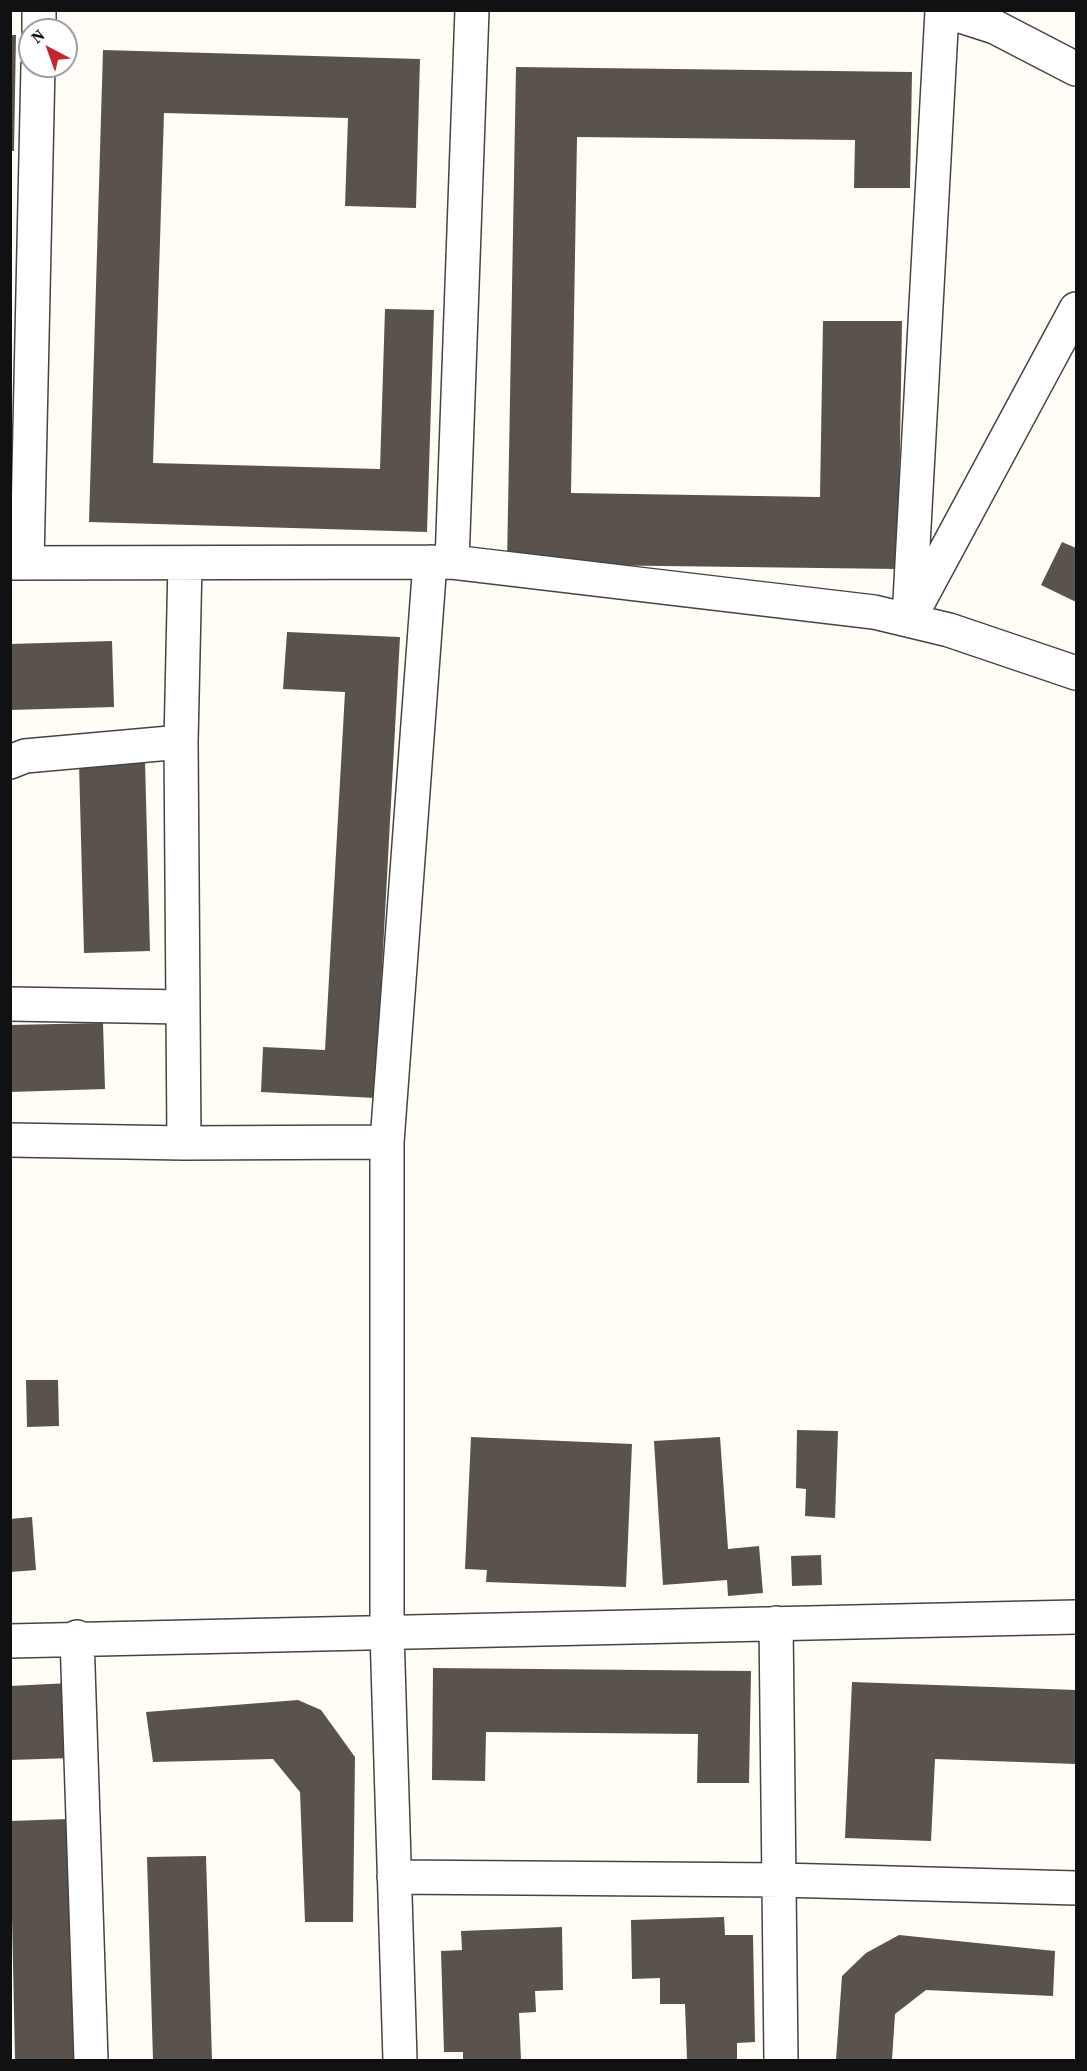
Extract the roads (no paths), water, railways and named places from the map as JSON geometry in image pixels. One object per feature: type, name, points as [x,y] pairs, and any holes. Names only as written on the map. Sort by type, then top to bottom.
[{"type":"street","points":[[400,2061],[387,1632],[387,1142],[441,562],[472,10]]},
{"type":"street","points":[[909,620],[942,11],[995,27],[1077,69]]},
{"type":"street","points":[[38,78],[19,563],[441,562],[842,608],[909,620],[1077,673]]},
{"type":"street","points":[[909,620],[1077,309]]},
{"type":"street","points":[[184,1143],[181,742],[185,563]]},
{"type":"street","points":[[10,762],[25,756],[181,742]]},
{"type":"street","points":[[10,1004],[183,1007]]},
{"type":"street","points":[[10,1140],[184,1143],[387,1142]]},
{"type":"street","points":[[10,1641],[76,1637],[1077,1617]]},
{"type":"street","points":[[776,1623],[781,1880],[781,2061]]},
{"type":"street","points":[[76,1637],[91,2061]]},
{"type":"street","points":[[394,1877],[781,1880],[1077,1888]]}]
